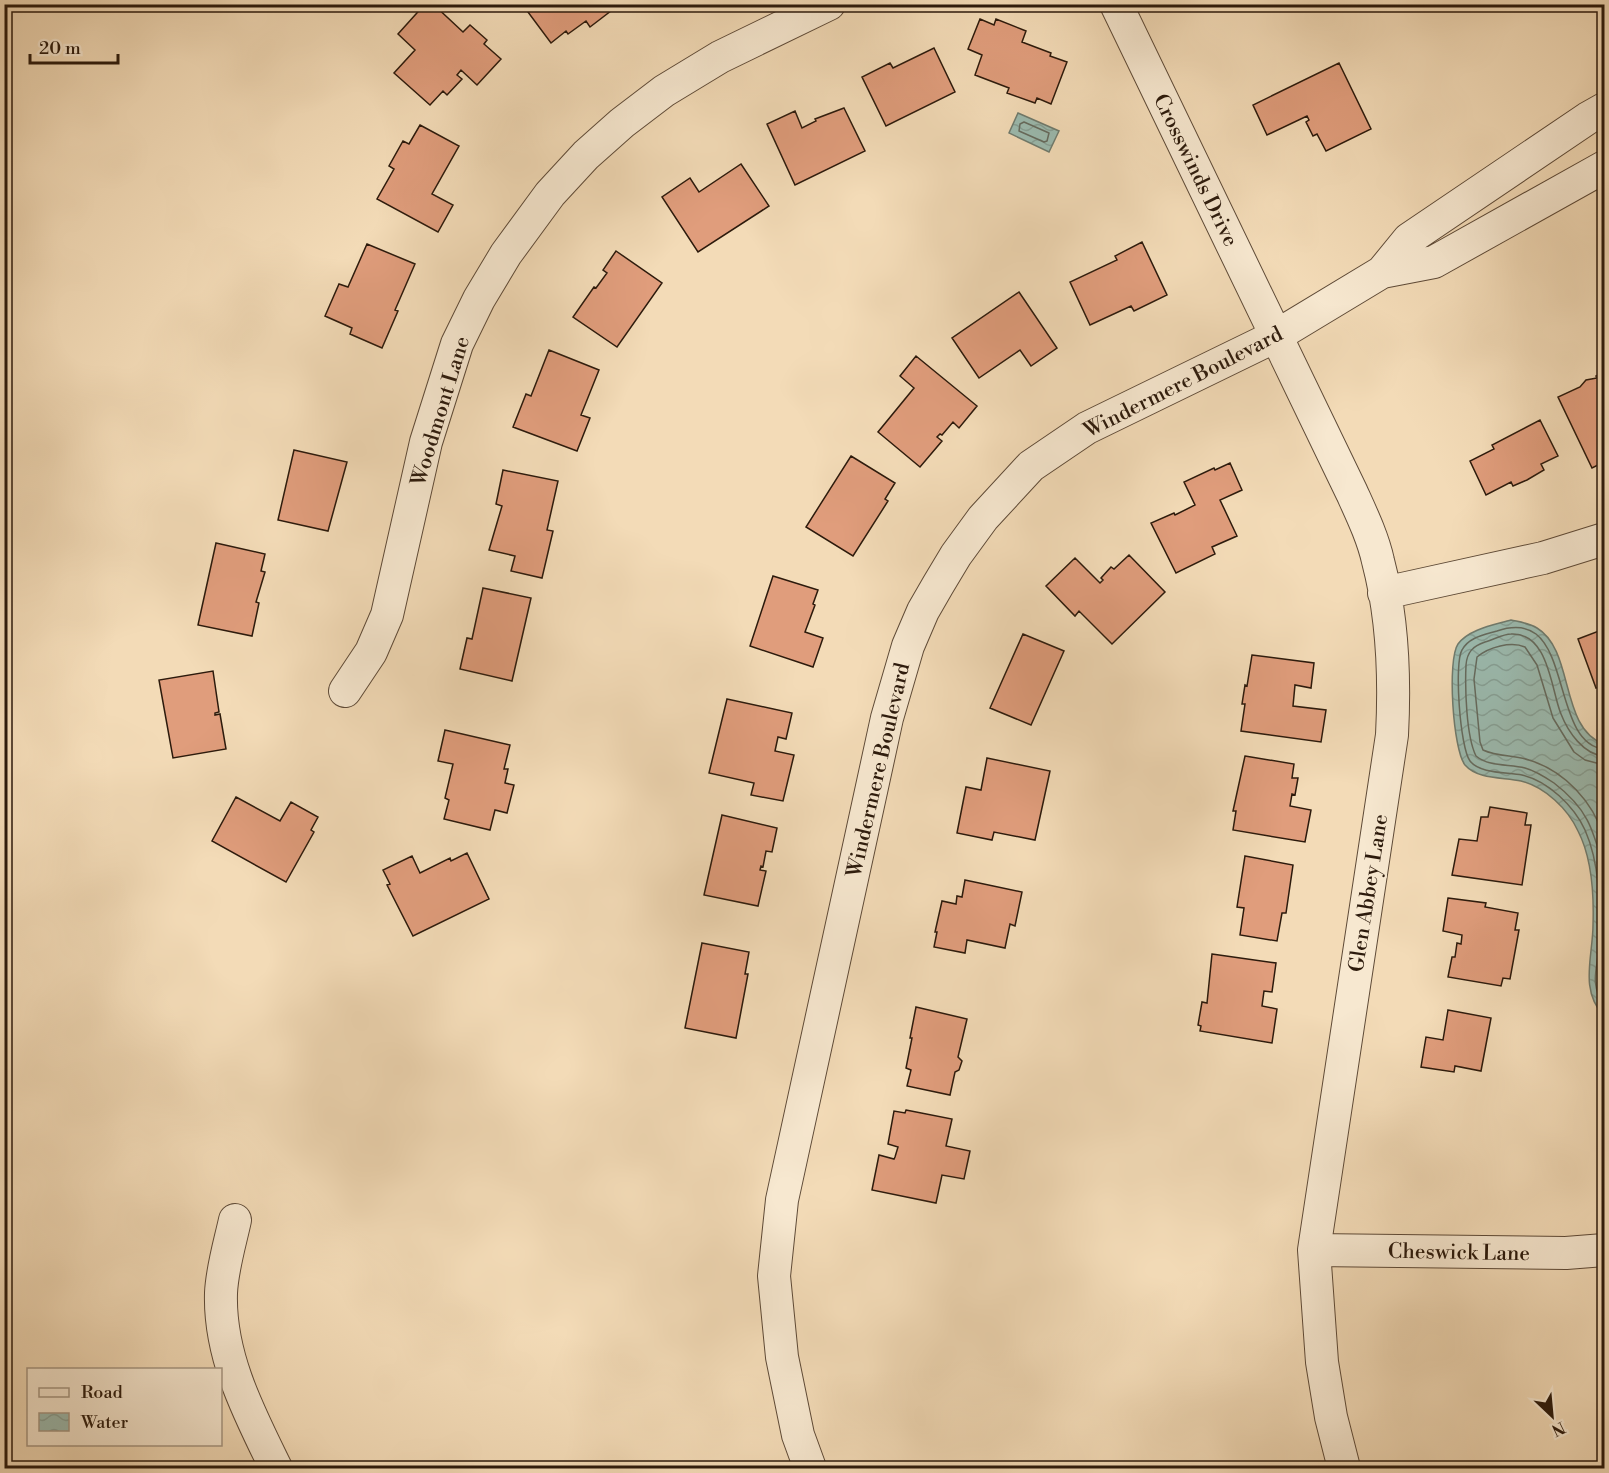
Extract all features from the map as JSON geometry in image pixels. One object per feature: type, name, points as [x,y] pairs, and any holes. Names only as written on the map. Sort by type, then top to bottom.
[{"type":"street","name":"Woodmont Lane","points":[[345,691],[371,652],[387,615],[426,442],[457,344],[479,299],[506,254],[550,194],[586,155],[622,123],[664,91],[720,57],[829,4]]},
{"type":"street","name":"Crosswinds Drive","points":[[1116,4],[1276,336]]},
{"type":"street","name":"Windermere Boulevard","points":[[810,1468],[798,1435],[782,1358],[774,1276],[782,1200],[887,717],[908,646],[923,611],[956,555],[983,518],[1031,466],[1088,428],[1276,336],[1382,272],[1410,239],[1588,118],[1605,109]]},
{"type":"street","name":"Windermere Boulevard","points":[[1382,272],[1434,262],[1605,167]]},
{"type":"street","name":"Glen Abbey Lane","points":[[1276,336],[1368,530],[1378,561],[1384,593],[1394,688],[1392,735],[1314,1250],[1322,1362],[1331,1417],[1344,1468]]},
{"type":"street","points":[[1384,593],[1543,558],[1605,538]]},
{"type":"street","points":[[235,1220],[221,1290],[221,1323],[228,1357],[238,1385],[276,1468]]},
{"type":"street","name":"Cheswick Lane","points":[[1314,1250],[1566,1254],[1605,1250]]},
{"type":"water","points":[[1018,113],[1059,131],[1049,152],[1009,133]]},
{"type":"water","points":[[1511,620],[1534,626],[1549,639],[1557,654],[1580,722],[1590,735],[1604,744],[1604,1016],[1596,1006],[1590,984],[1592,889],[1583,842],[1574,823],[1555,800],[1539,788],[1521,781],[1484,776],[1470,770],[1465,765],[1457,742],[1452,685],[1458,644],[1475,631]]},
{"type":"building","points":[[425,4],[433,4],[463,32],[470,25],[487,40],[484,44],[501,59],[477,85],[461,70],[457,75],[462,79],[447,95],[443,91],[430,105],[394,73],[415,50],[398,34]]},
{"type":"building","points":[[522,4],[620,4],[590,27],[586,21],[568,34],[566,31],[551,43]]},
{"type":"building","points":[[980,19],[994,25],[996,19],[1026,31],[1022,42],[1067,62],[1051,104],[1037,98],[1035,103],[1007,93],[1009,88],[975,75],[982,55],[968,49]]},
{"type":"building","points":[[934,48],[955,92],[886,126],[862,77],[890,63],[893,68]]},
{"type":"building","points":[[1339,63],[1371,129],[1326,151],[1317,134],[1313,136],[1306,122],[1309,120],[1307,116],[1267,135],[1253,105]]},
{"type":"building","points":[[844,108],[865,151],[795,185],[767,124],[795,111],[802,128],[816,121],[815,119]]},
{"type":"building","points":[[420,125],[459,146],[432,194],[453,205],[438,232],[377,199],[394,169],[389,166],[403,141],[409,144]]},
{"type":"building","points":[[741,164],[769,206],[698,252],[662,197],[690,178],[699,192]]},
{"type":"building","points":[[1142,242],[1167,295],[1134,311],[1131,306],[1090,325],[1070,282],[1117,260],[1115,256]]},
{"type":"building","points":[[367,244],[415,264],[382,348],[350,334],[352,328],[325,316],[339,284],[348,287]]},
{"type":"building","points":[[616,251],[662,283],[617,347],[573,317],[607,273],[603,270]]},
{"type":"building","points":[[1019,292],[1057,348],[1031,366],[1020,350],[979,378],[952,338]]},
{"type":"building","points":[[549,350],[599,370],[581,415],[590,418],[577,451],[513,427],[526,394],[531,396]]},
{"type":"building","points":[[916,356],[977,406],[959,428],[953,422],[942,435],[937,437],[942,441],[920,467],[878,432],[914,388],[900,376]]},
{"type":"building","points":[[1604,372],[1604,462],[1592,468],[1558,397],[1580,387],[1586,380],[1597,378],[1596,376]]},
{"type":"building","points":[[1540,420],[1558,456],[1541,464],[1544,470],[1527,480],[1513,486],[1511,482],[1486,495],[1470,461],[1494,449],[1492,445]]},
{"type":"building","points":[[294,450],[347,462],[328,531],[278,520]]},
{"type":"building","points":[[851,456],[895,483],[885,499],[888,501],[853,556],[806,527]]},
{"type":"building","points":[[1230,463],[1242,490],[1220,500],[1237,536],[1212,547],[1215,554],[1176,573],[1151,523],[1195,505],[1184,482]]},
{"type":"building","points":[[503,470],[558,481],[547,530],[553,531],[542,578],[511,571],[515,556],[489,550],[502,506],[496,504]]},
{"type":"building","points":[[216,543],[265,554],[261,571],[265,572],[256,602],[259,603],[252,636],[198,625]]},
{"type":"building","points":[[1129,555],[1165,592],[1112,644],[1079,611],[1075,616],[1046,586],[1075,558],[1100,583],[1103,580],[1101,578],[1111,567],[1114,569]]},
{"type":"building","points":[[773,576],[818,590],[805,632],[823,638],[813,667],[750,646]]},
{"type":"building","points":[[483,588],[531,598],[512,681],[460,669],[467,638],[472,639]]},
{"type":"building","points":[[1604,629],[1604,686],[1596,688],[1578,639]]},
{"type":"building","points":[[1023,634],[1064,651],[1031,725],[990,708]]},
{"type":"building","points":[[1252,655],[1314,663],[1311,688],[1295,685],[1293,706],[1326,710],[1321,742],[1241,731],[1245,704],[1242,704]]},
{"type":"building","points":[[213,671],[219,712],[215,715],[220,714],[226,749],[173,758],[159,680]]},
{"type":"building","points":[[727,699],[792,713],[786,739],[778,737],[775,751],[794,755],[783,801],[751,795],[754,783],[709,773]]},
{"type":"building","points":[[445,730],[510,745],[504,769],[508,769],[505,783],[514,785],[507,813],[495,810],[490,830],[444,819],[449,800],[445,798],[453,764],[438,761]]},
{"type":"building","points":[[1245,756],[1294,764],[1292,778],[1298,778],[1290,806],[1311,810],[1305,842],[1233,830],[1236,811],[1233,811]]},
{"type":"building","points":[[987,758],[1050,771],[1035,840],[994,832],[992,840],[957,833],[966,787],[981,790]]},
{"type":"building","points":[[236,797],[280,821],[291,802],[318,817],[311,830],[314,832],[286,882],[212,841]]},
{"type":"building","points":[[1490,807],[1527,813],[1525,825],[1531,825],[1522,885],[1452,875],[1459,839],[1477,841],[1481,817],[1488,817]]},
{"type":"building","points":[[722,815],[777,828],[772,852],[766,851],[763,867],[761,866],[760,870],[766,871],[758,906],[704,895]]},
{"type":"building","points":[[467,853],[489,899],[413,936],[387,885],[390,884],[383,870],[412,856],[420,873],[450,858],[451,861]]},
{"type":"building","points":[[1245,856],[1293,865],[1286,913],[1282,913],[1277,941],[1240,935],[1244,908],[1237,907]]},
{"type":"building","points":[[965,880],[1022,892],[1015,926],[1010,924],[1005,948],[967,940],[965,953],[934,947],[942,901],[956,904],[957,896],[962,897]]},
{"type":"building","points":[[1448,898],[1486,903],[1485,907],[1518,913],[1515,930],[1519,930],[1510,979],[1503,978],[1501,986],[1448,977],[1452,957],[1455,957],[1457,943],[1461,944],[1462,935],[1443,931]]},
{"type":"building","points":[[702,943],[749,952],[745,974],[748,974],[736,1038],[685,1028]]},
{"type":"building","points":[[1212,954],[1276,963],[1272,992],[1264,991],[1262,1006],[1277,1009],[1272,1043],[1200,1031],[1201,1026],[1198,1025],[1202,1002],[1207,1003]]},
{"type":"building","points":[[916,1007],[967,1019],[958,1057],[962,1061],[959,1070],[955,1072],[950,1095],[907,1086],[911,1070],[906,1068]]},
{"type":"building","points":[[1448,1010],[1491,1018],[1481,1071],[1455,1066],[1454,1072],[1421,1067],[1426,1037],[1443,1040]]},
{"type":"building","points":[[906,1110],[952,1119],[946,1146],[970,1151],[964,1179],[942,1175],[936,1203],[872,1190],[879,1155],[894,1159],[898,1147],[888,1144],[894,1111],[905,1113]]}]
